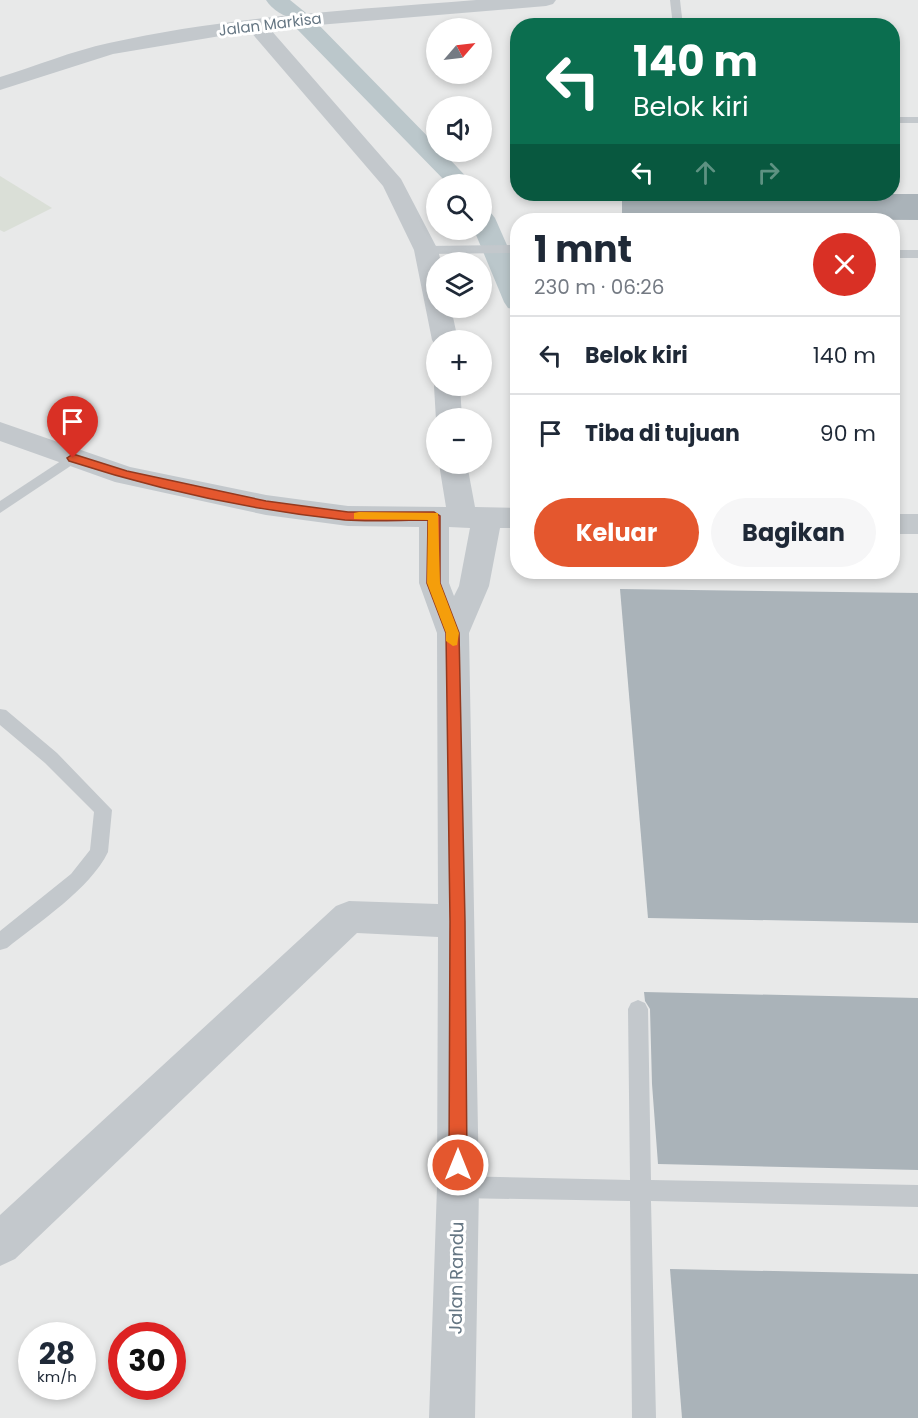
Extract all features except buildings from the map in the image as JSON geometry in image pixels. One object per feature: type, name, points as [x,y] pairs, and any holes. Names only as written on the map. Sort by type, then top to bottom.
[{"type":"street","name":"Jalan Markisa","points":[[0,84],[109,49],[255,24],[402,10],[546,0]]},
{"type":"street","points":[[255,24],[393,184],[426,250]]},
{"type":"street","points":[[0,432],[125,475],[266,505],[348,516],[510,518]]},
{"type":"street","points":[[455,474],[461,517]]},
{"type":"street","name":"Jalan Randu","points":[[453,633],[474,586],[461,517]]},
{"type":"street","name":"Jalan Randu","points":[[453,1418],[458,1187],[458,921],[453,633],[434,583],[461,517]]},
{"type":"street","points":[[900,524],[918,524]]},
{"type":"street","points":[[0,1244],[349,917],[458,921]]},
{"type":"lane","points":[[675,0],[677,18]]},
{"type":"lane","points":[[900,120],[918,120]]},
{"type":"lane","points":[[426,250],[510,249]]},
{"type":"lane","points":[[900,254],[918,254]]},
{"type":"lane","points":[[0,508],[73,458]]},
{"type":"lane","points":[[0,715],[51,758],[103,810],[99,852],[76,879],[0,942]]},
{"type":"lane","points":[[638,1010],[644,1418]]},
{"type":"lane","points":[[458,1187],[918,1196]]},
{"type":"shaded area","points":[[0,0],[918,0],[918,1418],[0,1418]]},
{"type":"shaded area","points":[[0,176],[52,208],[4,232],[0,230]]},
{"type":"waterway","points":[[276,0],[295,13]]},
{"type":"waterway","points":[[305,24],[451,174]]},
{"type":"waterway","points":[[491,240],[510,283]]},
{"type":"slow traffic","points":[[359,516],[434,516],[434,583],[453,633],[453,641]]},
{"type":"route","points":[[73,458],[125,475],[266,505],[348,516],[434,516],[434,583],[453,633],[458,921],[458,1165]]}]
